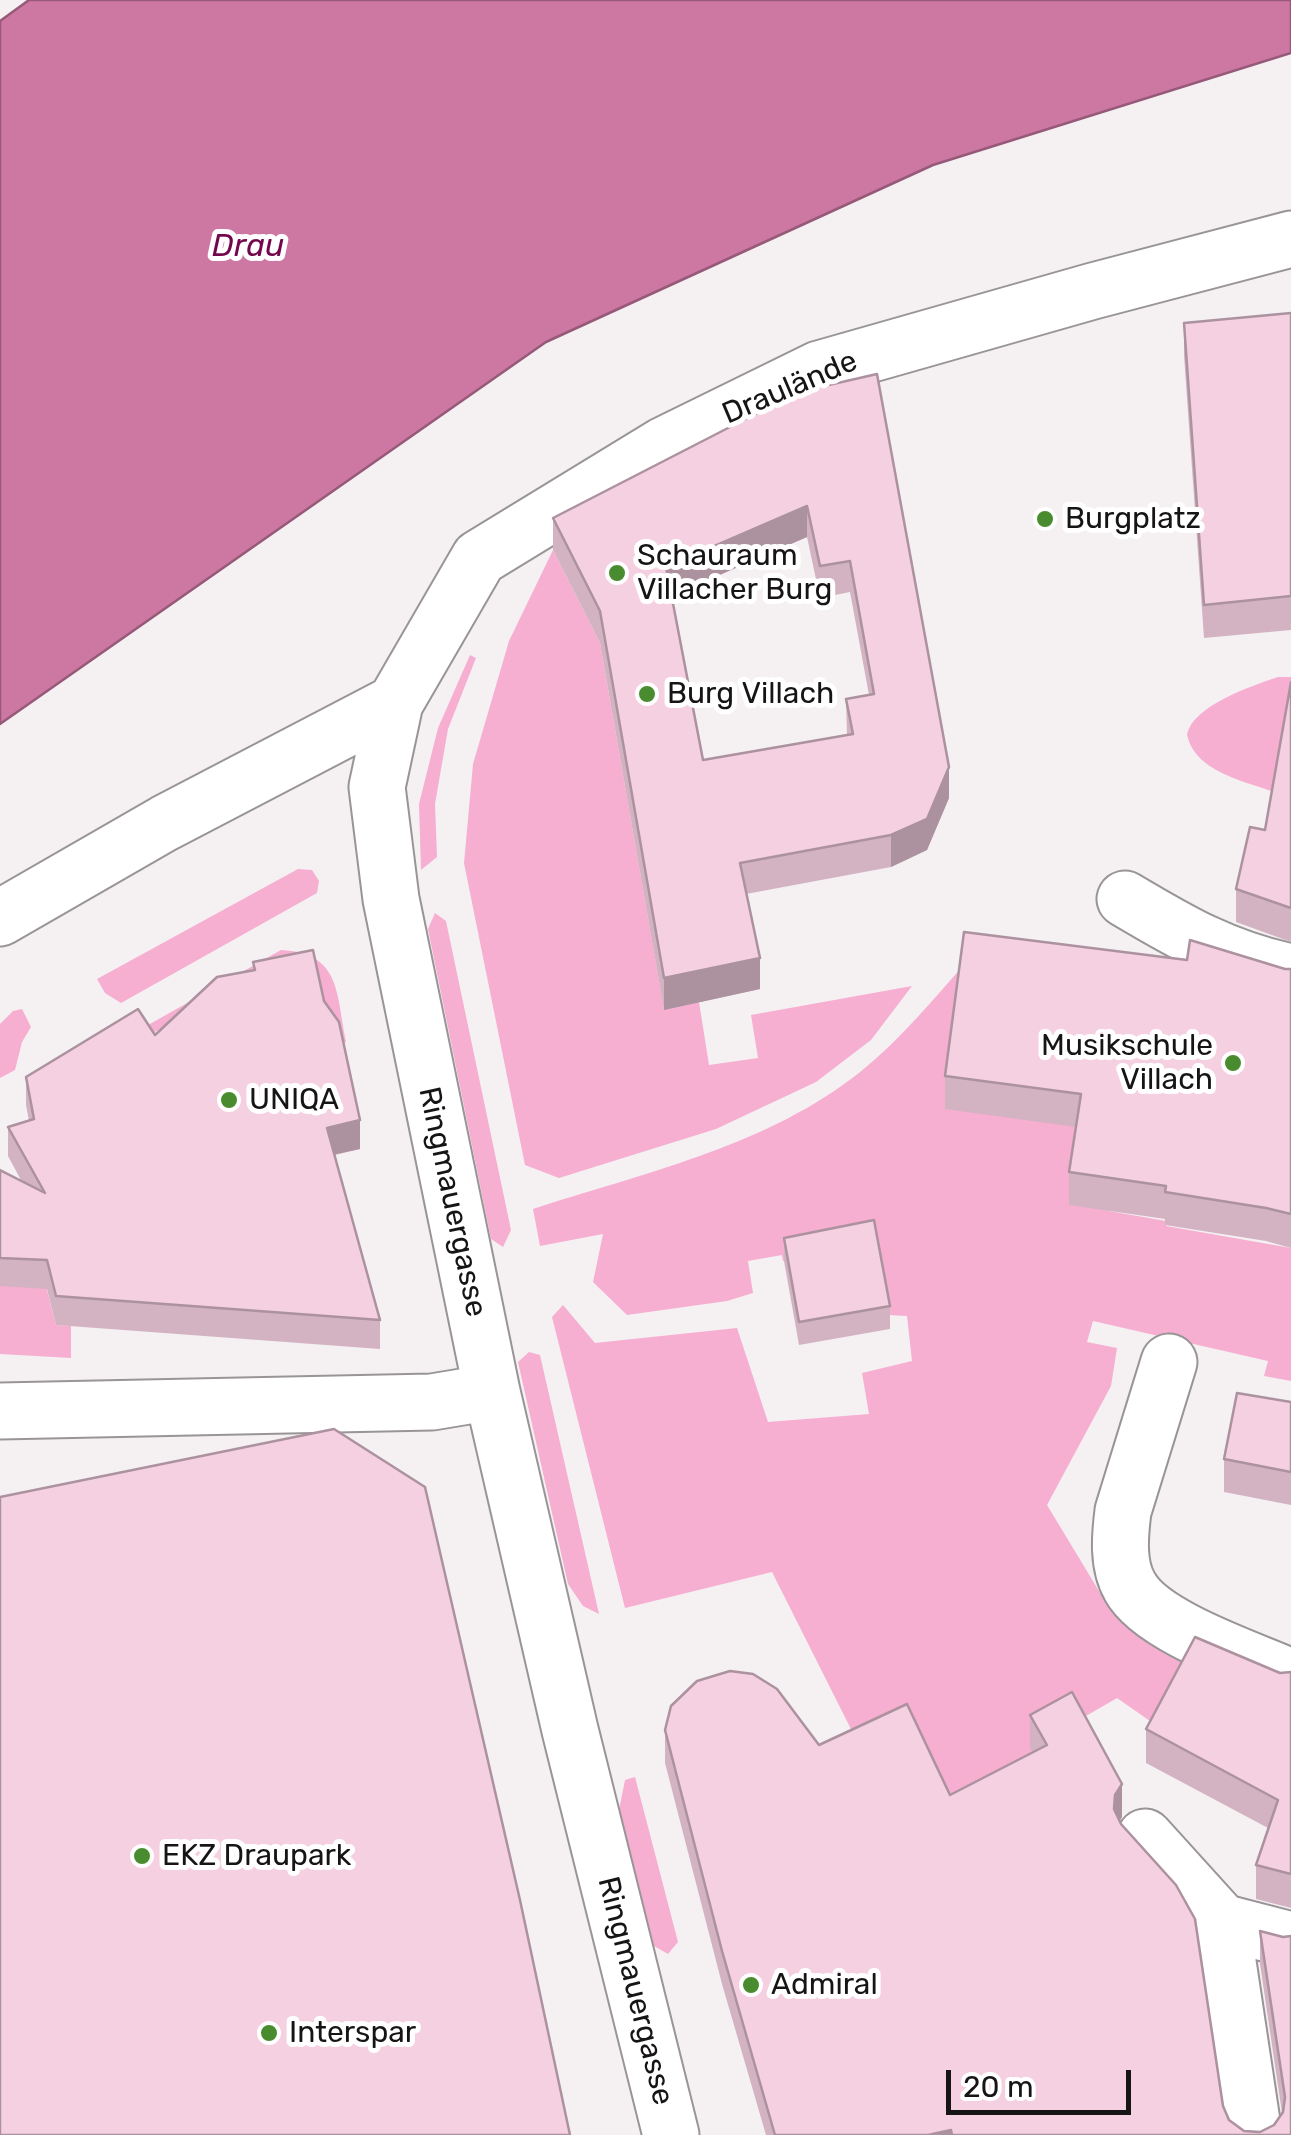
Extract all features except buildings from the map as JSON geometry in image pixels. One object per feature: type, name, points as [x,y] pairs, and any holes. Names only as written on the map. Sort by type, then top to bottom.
[{"type":"street","name":"Draulände","points":[[394,703],[479,558],[664,445],[820,369],[1092,291],[1291,240]]},
{"type":"street","points":[[0,918],[164,823],[394,703]]},
{"type":"street","name":"Ringmauergasse","points":[[394,703],[377,787],[392,900],[492,1392],[574,1749],[671,2135]]},
{"type":"street","points":[[1125,899],[1198,943],[1291,972]]},
{"type":"street","points":[[1168,1362],[1123,1511],[1120,1536],[1128,1584],[1141,1604],[1164,1620],[1291,1677]]},
{"type":"street","points":[[0,1411],[432,1402],[492,1392]]},
{"type":"street","points":[[1145,1837],[1222,1922],[1291,1940]]},
{"type":"street","points":[[1222,1922],[1254,2135]]},
{"type":"shaded area","points":[[553,550],[600,643],[664,1009],[699,1002],[709,1065],[758,1058],[751,1015],[912,986],[871,1040],[816,1082],[716,1129],[559,1178],[525,1165],[464,863],[473,764],[509,641]]},
{"type":"shaded area","points":[[470,655],[476,658],[448,729],[435,804],[437,857],[421,870],[419,804],[438,728]]},
{"type":"shaded area","points":[[1278,677],[1291,677],[1291,714],[1277,793],[1210,766],[1192,747],[1187,734],[1212,706]]},
{"type":"shaded area","points":[[298,869],[312,870],[319,881],[317,893],[121,1003],[105,993],[97,979]]},
{"type":"shaded area","points":[[435,913],[446,921],[511,1230],[503,1247],[491,1239],[428,929]]},
{"type":"shaded area","points":[[281,950],[315,959],[332,979],[346,1041],[339,1051],[205,1003],[146,1037],[141,1029]]},
{"type":"shaded area","points":[[964,965],[1085,1105],[1109,1211],[1166,1221],[1166,1226],[1291,1248],[1291,1381],[1264,1376],[1268,1361],[1093,1321],[1087,1342],[1117,1348],[1111,1386],[1047,1505],[1102,1596],[1205,1651],[1163,1730],[1117,1698],[1031,1748],[1047,1779],[950,1828],[865,1757],[772,1572],[625,1608],[552,1317],[563,1305],[595,1343],[737,1328],[768,1422],[869,1414],[862,1373],[912,1361],[907,1316],[887,1315],[873,1243],[783,1261],[782,1255],[748,1261],[753,1293],[727,1301],[627,1315],[593,1282],[603,1234],[540,1246],[533,1209],[698,1157],[778,1124],[851,1079],[882,1053]]},
{"type":"shaded area","points":[[22,1009],[31,1027],[22,1042],[15,1070],[0,1078],[0,1024],[13,1011]]},
{"type":"shaded area","points":[[0,1286],[46,1286],[56,1325],[71,1326],[71,1358],[0,1354]]},
{"type":"shaded area","points":[[529,1352],[540,1355],[599,1614],[583,1606],[568,1584],[518,1362]]},
{"type":"shaded area","points":[[635,1777],[678,1942],[668,1954],[654,1946],[619,1810],[625,1780]]},
{"type":"water","name":"Drau","points":[[29,0],[1291,0],[1291,53],[933,165],[546,342],[0,724],[0,21]]},
{"type":"place","name":"Burgplatz","points":[[1045,519]]},
{"type":"place","name":"Schauraum Villacher Burg","points":[[617,573]]},
{"type":"place","name":"Burg Villach","points":[[647,694]]},
{"type":"place","name":"Musikschule Villach","points":[[1233,1063]]},
{"type":"place","name":"UNIQA","points":[[229,1100]]},
{"type":"place","name":"EKZ Draupark","points":[[142,1856]]},
{"type":"place","name":"Admiral","points":[[751,1985]]},
{"type":"place","name":"Interspar","points":[[269,2033]]}]
